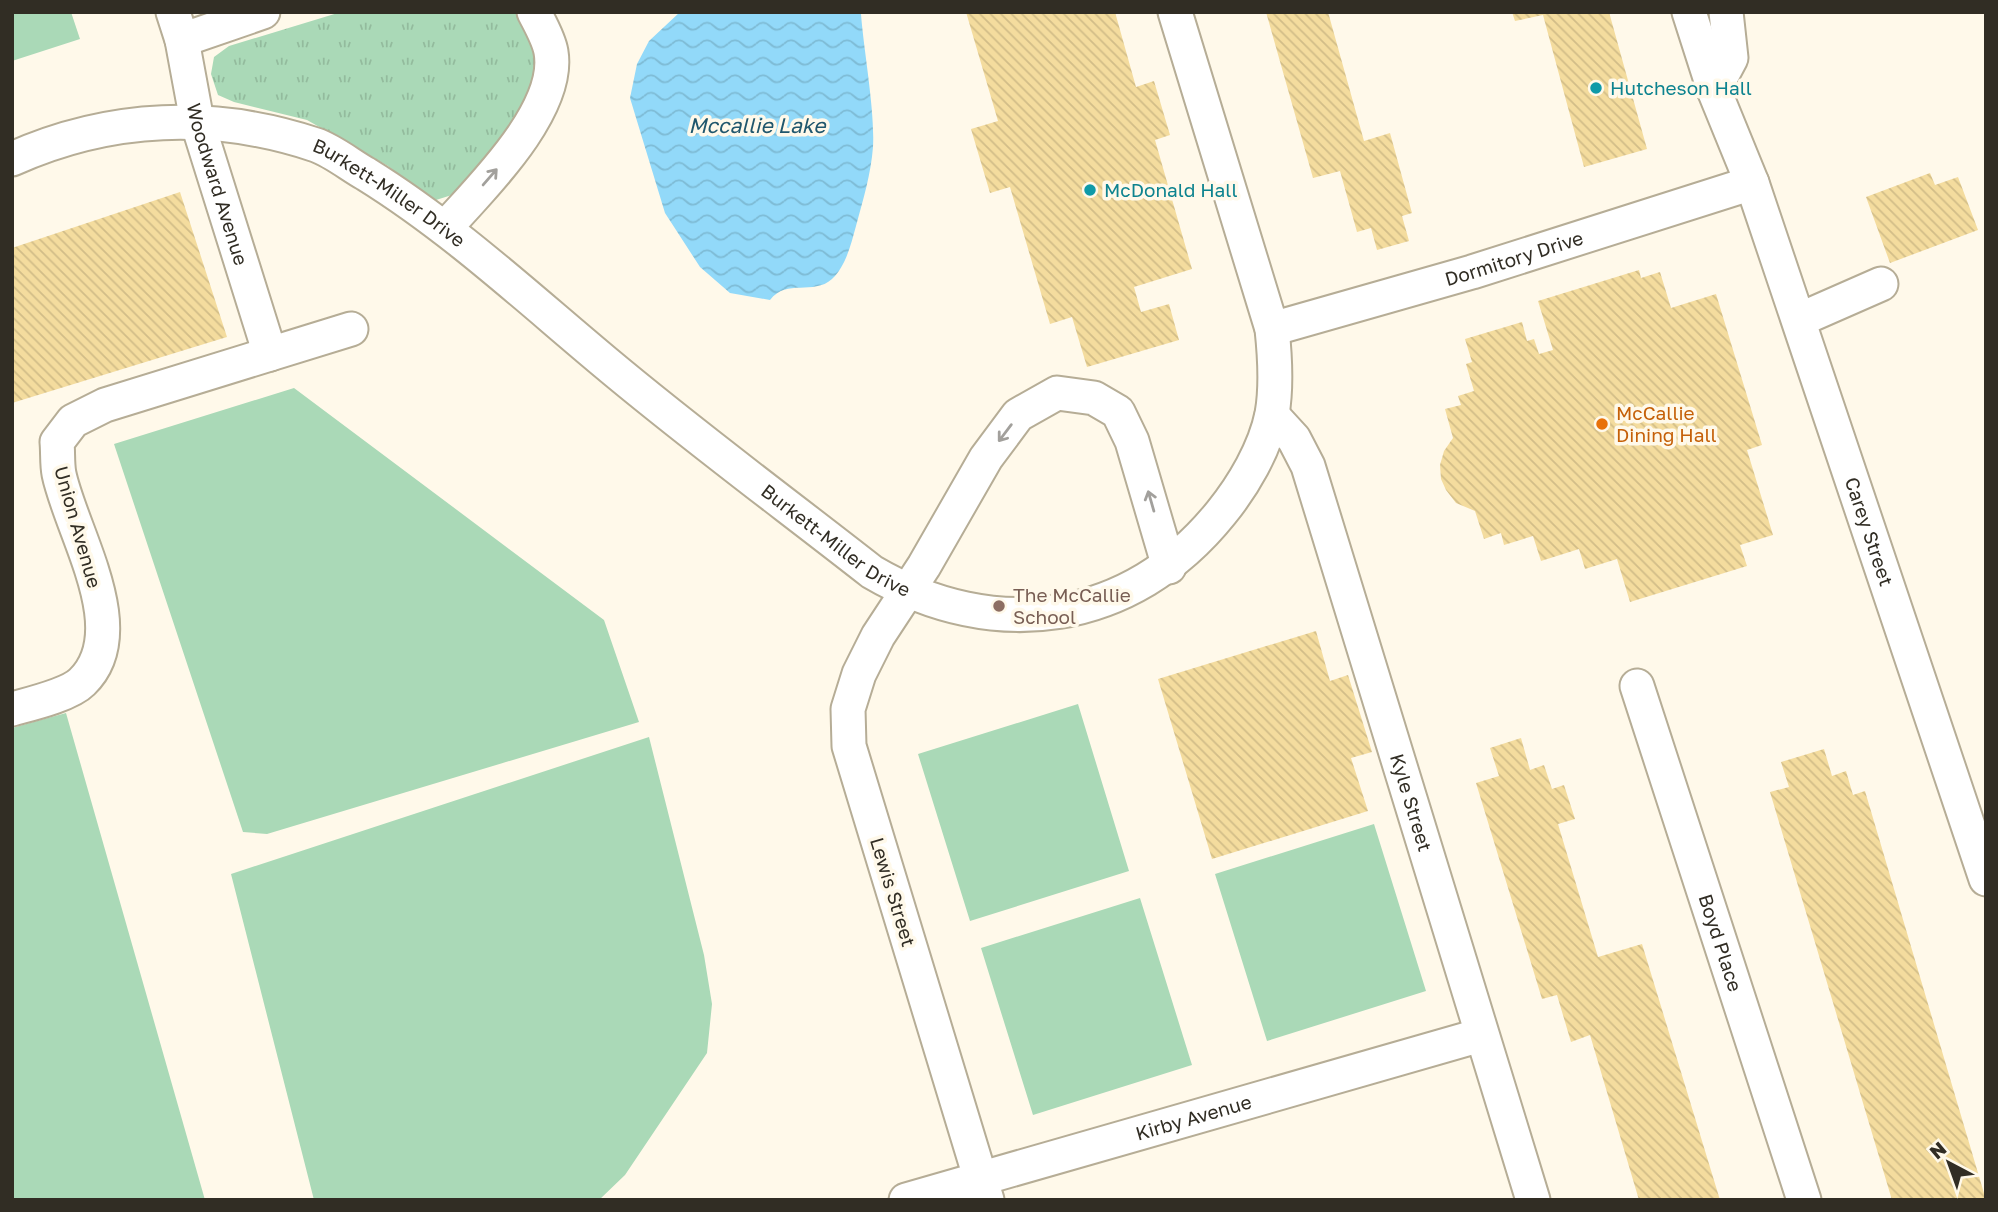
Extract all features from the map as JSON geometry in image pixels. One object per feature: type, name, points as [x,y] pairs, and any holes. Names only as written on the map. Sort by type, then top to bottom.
[{"type":"street","points":[[177,26],[263,12]]},
{"type":"street","points":[[445,228],[530,127],[547,88],[551,53],[534,12]]},
{"type":"street","name":"Burkett-Miller Drive","points":[[12,159],[88,134],[144,122],[197,121],[262,130],[319,146],[445,228],[621,375],[872,572],[905,591],[961,608],[1002,614],[1045,614],[1089,607],[1130,590],[1169,567],[1203,536],[1234,498],[1256,458],[1272,415],[1276,368],[1272,329],[1175,12]]},
{"type":"street","name":"Carey Street","points":[[1689,12],[1714,90],[1752,183],[1799,320],[1986,879]]},
{"type":"street","points":[[1714,90],[1731,58],[1726,12]]},
{"type":"street","name":"Woodward Avenue","points":[[177,26],[197,121],[270,354]]},
{"type":"street","name":"Dormitory Drive","points":[[1272,329],[1472,272],[1752,183]]},
{"type":"street","points":[[1799,320],[1881,284]]},
{"type":"street","name":"Union Avenue","points":[[12,709],[81,684],[99,660],[103,632],[100,603],[59,474],[57,442],[74,421],[104,404],[351,329]]},
{"type":"street","name":"Lewis Street","points":[[983,1189],[849,746],[848,709],[859,674],[905,591],[924,566],[986,458],[1018,415],[1057,393],[1094,398],[1118,412],[1132,441],[1169,567]]},
{"type":"street","name":"Kyle Street","points":[[1272,415],[1294,439],[1308,466],[1533,1200]]},
{"type":"street","name":"Boyd Place","points":[[1637,686],[1804,1200]]},
{"type":"street","name":"Kirby Avenue","points":[[906,1200],[983,1189],[1481,1035]]},
{"type":"green space","points":[[12,12],[71,12],[80,39],[12,61]]},
{"type":"green space","points":[[341,12],[517,12],[533,46],[536,65],[529,104],[494,155],[455,194],[436,200],[421,193],[388,166],[307,120],[234,102],[218,95],[211,74],[214,57],[229,46]]},
{"type":"green space","points":[[294,388],[604,620],[639,722],[267,834],[243,832],[114,444]]},
{"type":"green space","points":[[1078,704],[1129,871],[970,921],[918,754]]},
{"type":"green space","points":[[66,713],[205,1200],[12,1200],[12,728]]},
{"type":"green space","points":[[649,737],[704,955],[712,1004],[707,1053],[625,1175],[599,1200],[314,1200],[231,874]]},
{"type":"green space","points":[[1374,824],[1426,991],[1267,1041],[1215,874]]},
{"type":"green space","points":[[1140,898],[1192,1065],[1033,1115],[981,948]]},
{"type":"water","name":"Mccallie Lake","points":[[680,12],[861,14],[872,116],[872,157],[864,197],[847,254],[837,274],[825,284],[784,290],[770,300],[730,293],[700,267],[665,213],[630,98],[637,64],[649,41]]},
{"type":"building","name":"McDonald Hall","points":[[966,12],[1115,12],[1136,87],[1154,81],[1170,135],[1155,140],[1192,269],[1134,287],[1141,312],[1169,304],[1179,340],[1087,367],[1072,317],[1050,324],[1010,187],[990,193],[971,129],[998,121]]},
{"type":"building","points":[[1266,12],[1328,12],[1364,141],[1390,133],[1412,213],[1402,216],[1409,241],[1377,250],[1371,228],[1357,232],[1340,171],[1313,178]]},
{"type":"building","name":"Hutcheson Hall","points":[[1512,12],[1609,12],[1647,149],[1584,167],[1543,15],[1515,21]]},
{"type":"building","points":[[1930,173],[1935,185],[1958,177],[1978,230],[1890,263],[1866,197]]},
{"type":"building","points":[[180,192],[227,337],[12,403],[12,248]]},
{"type":"building","name":"McCallie Dining Hall","points":[[1639,270],[1641,278],[1660,272],[1671,308],[1716,294],[1762,445],[1747,450],[1773,535],[1740,545],[1747,566],[1630,602],[1617,559],[1585,569],[1579,549],[1541,561],[1533,536],[1504,545],[1501,533],[1484,539],[1475,511],[1456,503],[1446,490],[1441,479],[1440,465],[1444,451],[1453,438],[1445,409],[1461,405],[1458,396],[1474,391],[1466,364],[1472,362],[1465,339],[1522,322],[1527,341],[1534,339],[1539,354],[1553,350],[1538,301]]},
{"type":"building","points":[[1316,631],[1330,681],[1348,675],[1372,752],[1351,758],[1368,811],[1212,859],[1158,679]]},
{"type":"building","points":[[1521,738],[1530,770],[1544,765],[1552,789],[1564,785],[1575,819],[1558,824],[1598,957],[1642,944],[1720,1200],[1639,1200],[1590,1035],[1571,1042],[1557,995],[1542,999],[1476,783],[1499,776],[1490,748]]},
{"type":"building","points":[[1824,749],[1832,776],[1846,771],[1853,795],[1865,791],[1986,1200],[1892,1200],[1770,792],[1789,787],[1781,762]]},
{"type":"place","name":"Hutcheson Hall","points":[[1596,88]]},
{"type":"place","name":"McDonald Hall","points":[[1090,190]]},
{"type":"place","name":"McCallie Dining Hall","points":[[1602,424]]},
{"type":"place","name":"The McCallie School","points":[[999,606]]}]
